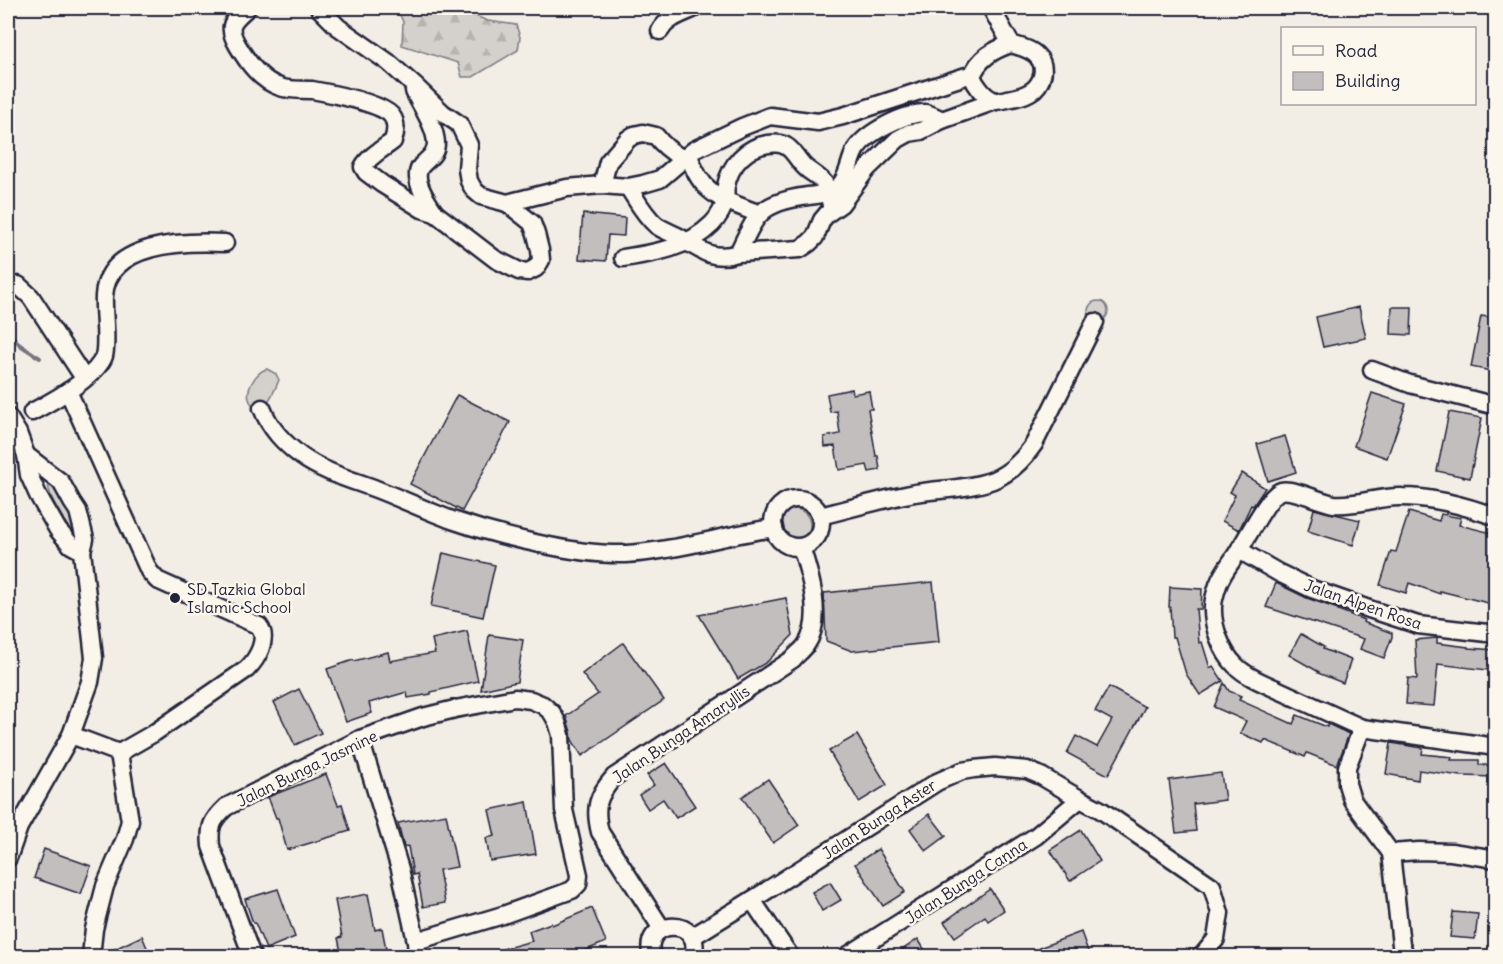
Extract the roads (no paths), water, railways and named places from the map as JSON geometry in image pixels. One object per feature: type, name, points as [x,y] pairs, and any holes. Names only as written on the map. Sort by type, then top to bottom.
[{"type":"street","points":[[247,8],[234,20],[231,29],[234,40],[255,70],[267,81],[279,87],[326,93],[384,109],[392,116],[396,126],[393,141],[368,159],[363,167],[382,184],[422,209],[435,213]]},
{"type":"street","points":[[319,8],[338,27],[408,79],[436,116],[459,124],[469,145],[467,169],[469,181],[481,196],[507,203],[532,223],[540,250],[540,260],[536,268],[528,272],[519,271],[495,259],[435,213],[425,198],[418,174],[420,167],[434,153],[436,116]]},
{"type":"street","points":[[660,31],[664,24],[695,8]]},
{"type":"street","points":[[991,8],[1011,44]]},
{"type":"street","points":[[628,187],[646,215],[656,225],[713,256],[800,249],[815,237],[822,220],[841,204],[867,169],[898,139],[995,101],[1029,93],[1037,85],[1043,72],[1042,64],[1037,56],[1029,50],[1011,44],[999,48],[981,60],[972,76],[974,82],[987,97],[995,101]]},
{"type":"street","points":[[507,203],[567,188],[602,185],[628,187],[643,184],[660,179],[686,157],[710,142],[770,116],[818,122],[972,76]]},
{"type":"street","points":[[738,254],[743,241],[760,214],[772,206],[838,188],[856,148],[872,132],[897,120],[923,113],[931,114],[942,120]]},
{"type":"street","points":[[602,185],[608,162],[618,149],[634,135],[643,133],[657,136],[667,148],[686,157],[700,180],[725,201],[760,214]]},
{"type":"street","points":[[624,258],[671,250],[712,224],[725,201],[729,174],[737,162],[753,148],[773,143],[789,146],[805,167],[825,184],[832,210]]},
{"type":"street","points":[[32,412],[68,391],[95,370],[104,357],[104,294],[110,273],[122,261],[147,249],[171,244],[198,241],[225,243]]},
{"type":"street","points":[[18,285],[31,297],[84,378]]},
{"type":"street","points":[[820,516],[893,497],[980,484],[994,480],[1014,468],[1034,444],[1095,322]]},
{"type":"street","points":[[1372,370],[1410,384],[1496,406]]},
{"type":"street","points":[[68,391],[149,571],[157,580],[251,622],[263,631],[257,657],[247,669],[154,733],[119,753]]},
{"type":"street","points":[[262,408],[273,431],[292,449],[316,465],[451,519],[507,537],[564,549],[625,554],[774,528]]},
{"type":"street","points":[[8,417],[18,433],[26,455],[29,476],[38,495],[58,530],[71,545],[82,551]]},
{"type":"street","points":[[8,858],[19,827],[71,735],[90,682],[94,658],[82,551],[85,539],[78,511],[61,482],[26,455]]},
{"type":"street","points":[[1496,517],[1474,509],[1437,501],[1402,497],[1374,499],[1350,505],[1331,504],[1290,491],[1281,491],[1274,495],[1227,567],[1218,586],[1213,606],[1222,650],[1236,667],[1260,681],[1362,728],[1496,747]]},
{"type":"street","points":[[801,500],[813,505],[820,516],[818,535],[814,541],[801,546],[787,545],[777,535],[774,528],[775,515],[788,501],[801,500]]},
{"type":"street","name":"Jalan Bunga Amaryllis","points":[[662,929],[600,832],[596,818],[598,801],[604,788],[614,777],[793,659],[806,645],[814,626],[815,611],[809,570],[801,546]]},
{"type":"street","name":"Jalan Alpen Rosa","points":[[1239,550],[1312,589],[1418,625],[1496,634]]},
{"type":"street","name":"Jalan Bunga Jasmine","points":[[252,957],[211,846],[210,833],[215,818],[226,807],[360,739],[423,717],[515,698],[531,700],[543,705],[552,713],[561,735],[564,810],[579,875],[578,884],[572,890],[416,949]]},
{"type":"street","points":[[1362,728],[1347,767],[1347,784],[1352,800],[1391,852],[1401,945],[1406,956]]},
{"type":"street","points":[[71,735],[119,753]]},
{"type":"street","points":[[360,739],[400,869],[416,949]]},
{"type":"street","points":[[91,957],[94,929],[105,886],[130,821],[119,753]]},
{"type":"street","name":"Jalan Bunga Aster","points":[[692,937],[937,782],[962,771],[994,767],[1027,770],[1041,776],[1101,810],[1212,886],[1220,913],[1216,939],[1202,957]]},
{"type":"street","name":"Jalan Bunga Canna","points":[[847,957],[1036,836],[1080,799]]},
{"type":"street","points":[[1391,852],[1451,852],[1496,859]]},
{"type":"street","points":[[752,900],[790,957]]},
{"type":"street","points":[[652,957],[652,939],[656,933],[668,926],[682,928],[692,937],[695,943],[693,957]]},
{"type":"waterway","points":[[8,332],[20,345],[40,358]]},
{"type":"place","name":"SD Tazkia Global Islamic School","points":[[175,598]]}]
